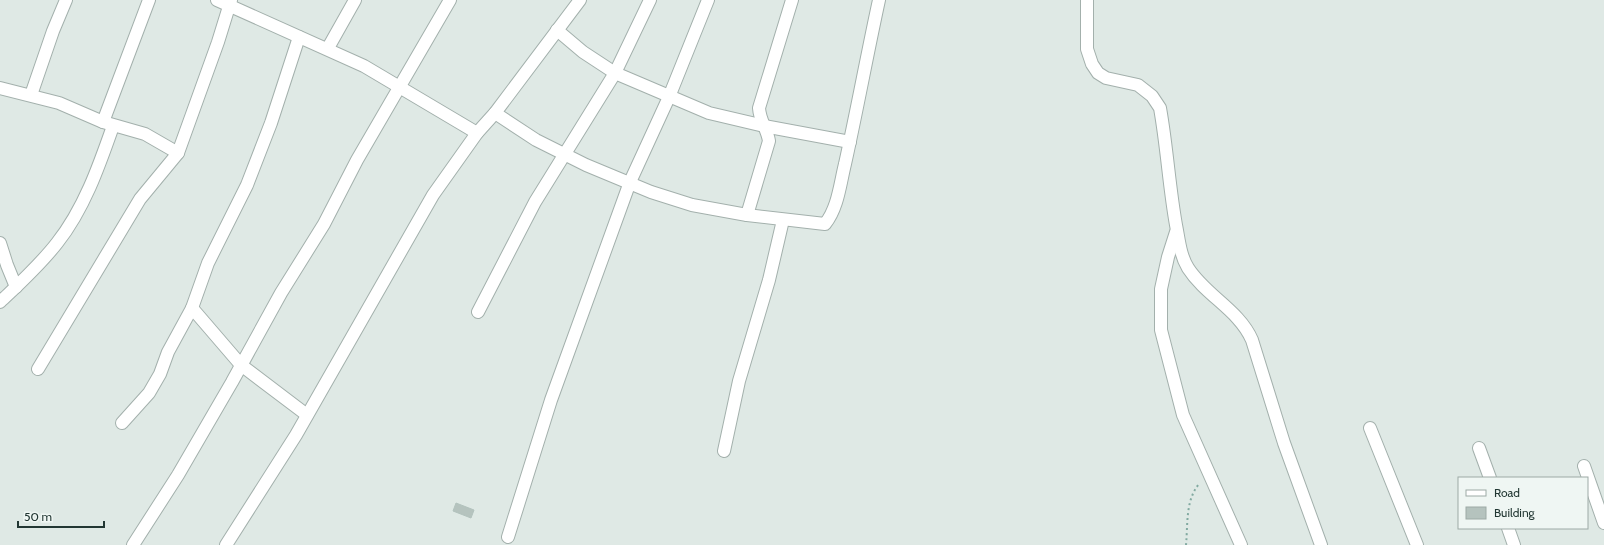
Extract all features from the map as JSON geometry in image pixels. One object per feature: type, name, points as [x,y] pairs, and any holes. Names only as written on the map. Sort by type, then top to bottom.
[{"type":"street","points":[[31,96],[53,31],[66,0]]},
{"type":"street","points":[[0,302],[50,252],[73,218],[94,180],[108,124],[149,0]]},
{"type":"street","points":[[217,0],[230,3],[299,37],[328,48],[364,66],[478,133]]},
{"type":"street","points":[[328,48],[355,0]]},
{"type":"street","points":[[134,545],[178,475],[281,293],[324,224],[357,160],[450,0]]},
{"type":"street","points":[[226,545],[307,414],[433,195],[478,133],[495,113],[580,0]]},
{"type":"street","points":[[478,312],[534,202],[615,73],[650,0]]},
{"type":"street","points":[[508,537],[551,400],[630,182],[669,97],[708,0]]},
{"type":"street","points":[[746,215],[769,140],[768,133],[760,118],[759,108],[792,0]]},
{"type":"street","points":[[495,113],[536,140],[605,173],[630,182],[651,192],[692,205],[746,215],[825,224],[831,217],[836,203],[879,0]]},
{"type":"street","points":[[1087,0],[1087,49],[1092,64],[1098,73],[1106,78],[1138,85],[1152,96],[1160,108],[1171,197],[1181,255],[1189,270],[1213,296],[1237,316],[1247,328],[1284,443],[1321,545]]},
{"type":"street","points":[[38,369],[140,199],[178,153],[218,42],[230,3]]},
{"type":"street","points":[[557,30],[583,52],[615,73],[708,113],[764,126],[850,142]]},
{"type":"street","points":[[122,423],[149,393],[160,374],[168,352],[192,308],[208,263],[247,185],[271,123],[299,37]]},
{"type":"street","points":[[0,88],[59,103],[108,124],[145,134],[178,153]]},
{"type":"street","points":[[724,451],[739,381],[769,280],[784,220]]},
{"type":"street","points":[[1177,229],[1168,256],[1161,289],[1160,330],[1184,415],[1241,545]]},
{"type":"street","points":[[0,243],[16,287]]},
{"type":"street","points":[[192,308],[241,365],[307,414]]},
{"type":"street","points":[[1370,428],[1417,545]]},
{"type":"street","points":[[1478,448],[1490,477]]},
{"type":"street","points":[[1584,466],[1588,477]]},
{"type":"street","points":[[1588,477],[1604,523]]},
{"type":"street","points":[[1508,529],[1514,545]]},
{"type":"path","points":[[1186,545],[1189,504],[1196,488],[1209,473]]},
{"type":"building","points":[[456,503],[474,510],[471,518],[453,511]]}]
